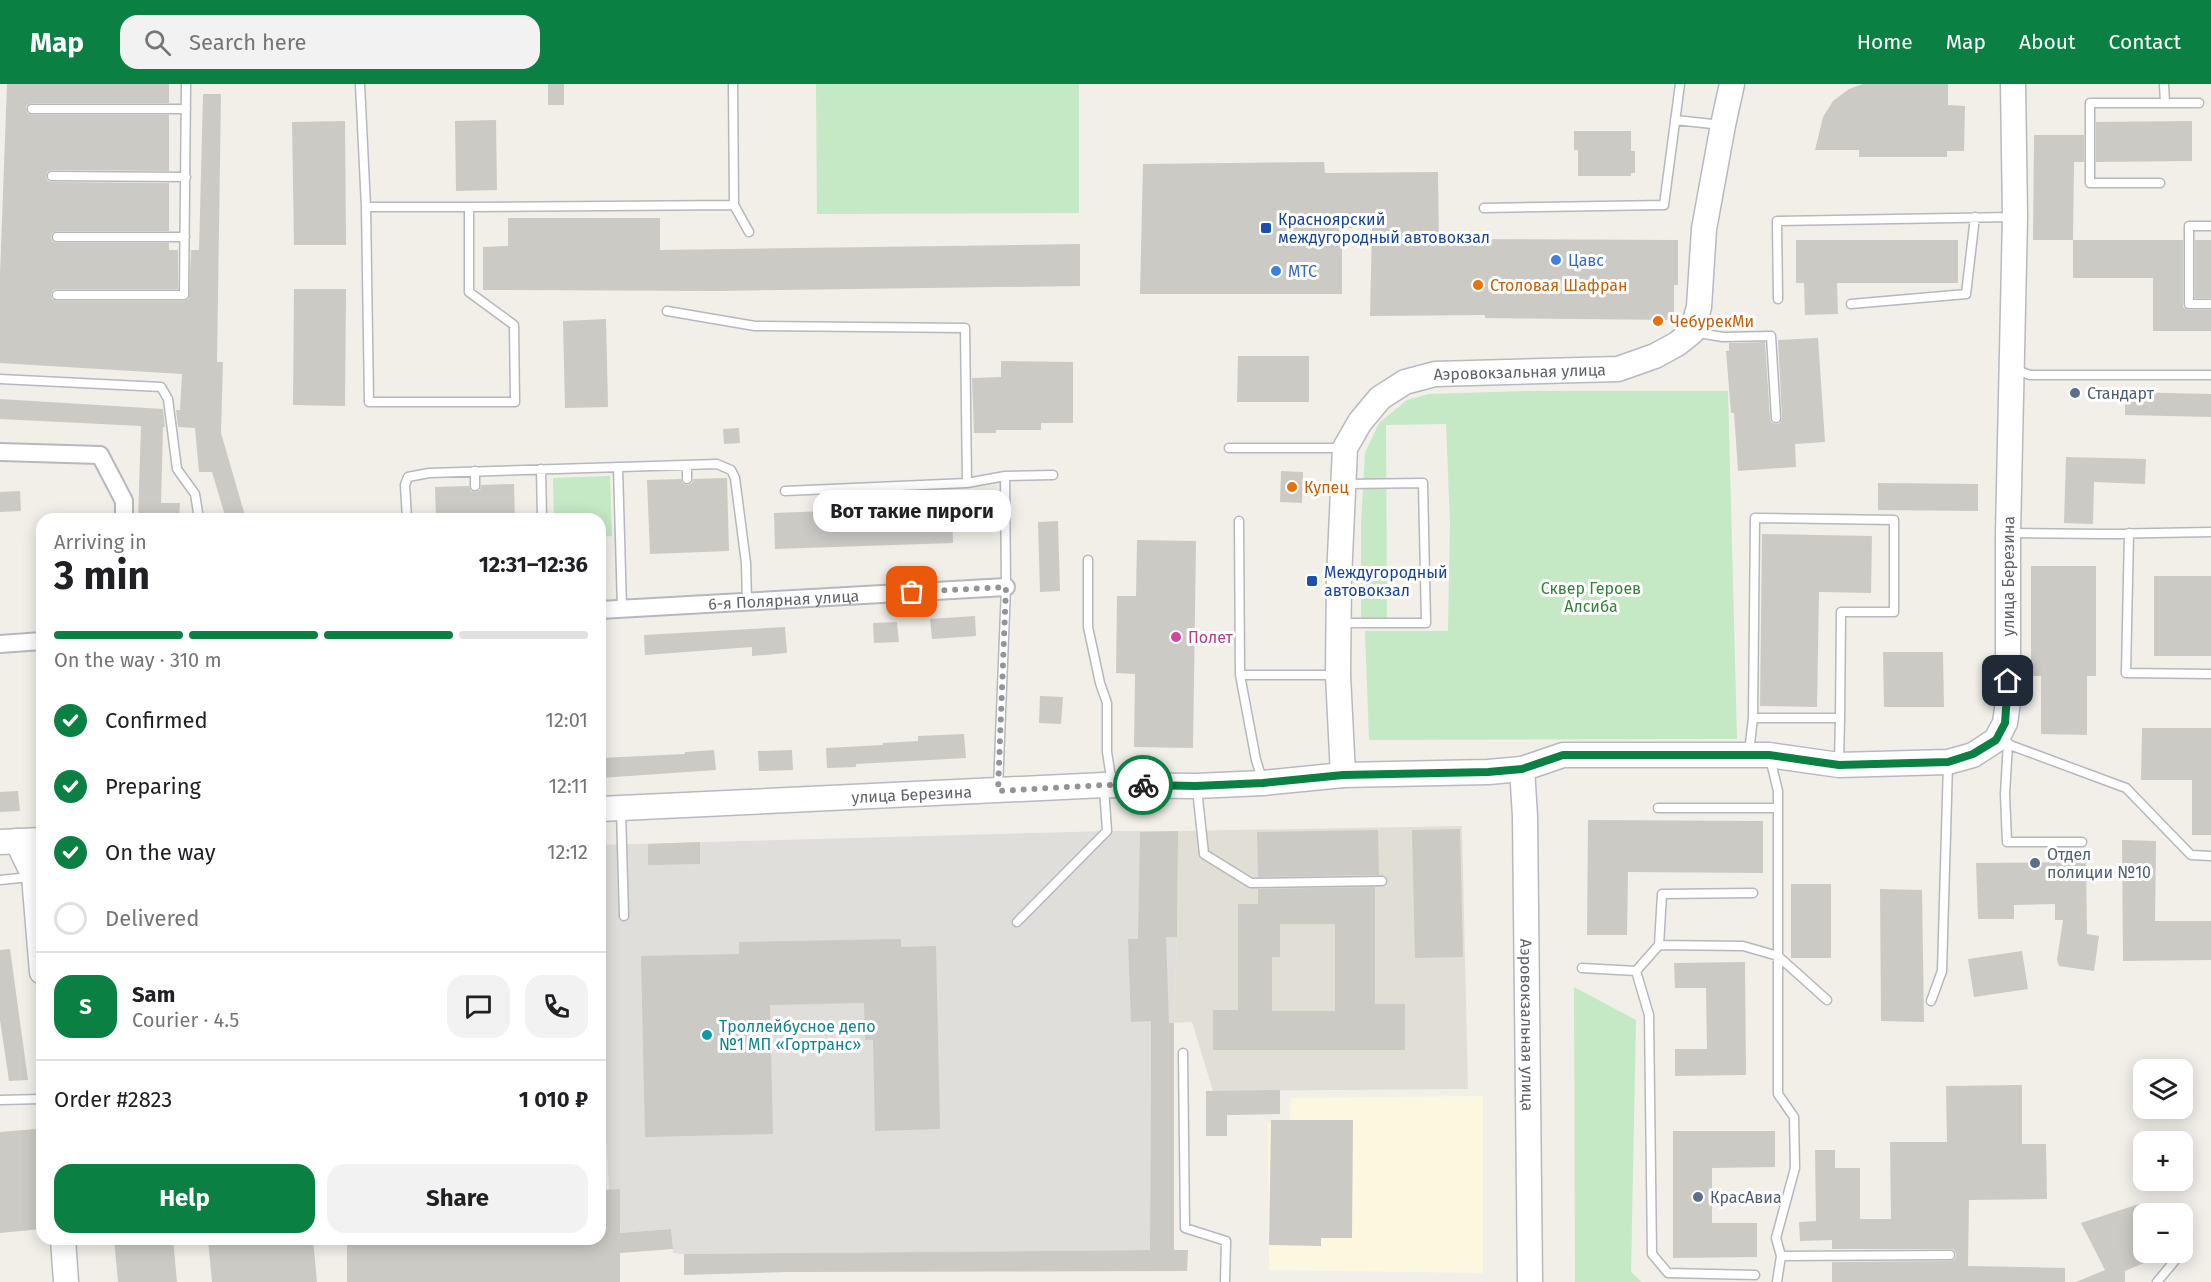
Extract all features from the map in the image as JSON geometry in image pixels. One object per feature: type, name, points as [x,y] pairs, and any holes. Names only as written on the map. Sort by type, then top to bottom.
[{"type":"street","points":[[1692,332],[1699,307],[1704,229],[1732,84]]},
{"type":"street","name":"улица Березина","points":[[610,808],[1108,785],[1196,786],[1263,783],[1343,775],[1522,769],[1563,755],[1759,755],[1839,765],[1948,762],[2002,742],[2008,702],[2008,533],[2013,369],[2016,87]]},
{"type":"street","name":"Аэровокзальная улица","points":[[1343,775],[1338,675],[1342,484],[1345,448],[1360,422],[1380,398],[1405,382],[1435,374],[1618,369],[1655,356],[1677,344],[1692,332]]},
{"type":"street","points":[[0,452],[100,455],[124,501],[124,513]]},
{"type":"street","name":"6-я Полярная улица","points":[[606,610],[1006,587]]},
{"type":"street","points":[[0,644],[36,641]]},
{"type":"street","name":"Аэровокзальная улица","points":[[1522,769],[1525,816],[1530,1282]]},
{"type":"street","points":[[8,842],[36,840]]},
{"type":"street","points":[[8,842],[34,876],[36,919]]},
{"type":"street","points":[[63,1245],[66,1282]]},
{"type":"lane","points":[[57,295],[184,295],[186,84]]},
{"type":"lane","points":[[360,84],[366,207],[369,402],[515,402],[514,325],[469,292],[469,207]]},
{"type":"lane","points":[[733,84],[734,205],[749,232]]},
{"type":"lane","points":[[1484,208],[1664,206],[1680,84]]},
{"type":"lane","points":[[2164,84],[2164,103]]},
{"type":"lane","points":[[2160,183],[2090,183],[2090,103],[2199,103]]},
{"type":"lane","points":[[32,110],[186,109]]},
{"type":"lane","points":[[1675,120],[1723,125]]},
{"type":"lane","points":[[52,176],[186,177]]},
{"type":"lane","points":[[366,207],[734,205]]},
{"type":"lane","points":[[1851,304],[1966,294],[1975,217]]},
{"type":"lane","points":[[1778,299],[1777,221],[2015,217]]},
{"type":"lane","points":[[2211,226],[2189,226],[2189,304],[2211,304]]},
{"type":"lane","points":[[57,237],[185,237]]},
{"type":"lane","points":[[667,311],[754,326],[965,328],[967,483]]},
{"type":"lane","points":[[1692,332],[1723,336],[1771,336],[1776,418]]},
{"type":"lane","points":[[2013,369],[2031,375],[2211,375]]},
{"type":"lane","points":[[0,379],[161,387],[168,399],[177,469],[195,494],[198,513]]},
{"type":"lane","points":[[1229,448],[1345,448]]},
{"type":"lane","points":[[407,513],[405,485],[408,477],[429,473],[717,464],[731,470],[735,478],[747,563],[747,601]]},
{"type":"lane","points":[[687,465],[687,479]]},
{"type":"lane","points":[[618,466],[622,609]]},
{"type":"lane","points":[[541,469],[542,513]]},
{"type":"lane","points":[[475,471],[475,486]]},
{"type":"lane","points":[[785,491],[967,483],[1005,476],[1053,475]]},
{"type":"lane","points":[[998,791],[1006,587],[1005,476]]},
{"type":"lane","points":[[1340,622],[1426,623],[1423,483],[1342,484]]},
{"type":"lane","points":[[1777,1282],[1781,1256],[1776,1238],[1795,1168],[1794,1117],[1778,1094],[1778,791],[1759,755],[1753,717],[1755,518],[1894,520],[1894,612],[1841,612],[1839,765]]},
{"type":"lane","points":[[1239,521],[1240,675],[1256,760],[1263,783]]},
{"type":"lane","points":[[2008,533],[2211,532]]},
{"type":"lane","points":[[2129,533],[2126,673],[2211,674]]},
{"type":"lane","points":[[1017,922],[1107,831],[1107,704],[1088,627],[1088,560]]},
{"type":"lane","points":[[1240,675],[1338,675]]},
{"type":"lane","points":[[1753,717],[1840,718]]},
{"type":"lane","points":[[2082,842],[2007,842],[2002,742],[2126,788],[2191,855],[2211,856]]},
{"type":"lane","points":[[1931,1000],[1942,971],[1948,762]]},
{"type":"lane","points":[[1196,786],[1204,854],[1251,883],[1382,881]]},
{"type":"lane","points":[[610,808],[624,916]]},
{"type":"lane","points":[[1658,808],[1778,808]]},
{"type":"lane","points":[[0,880],[34,876]]},
{"type":"lane","points":[[1636,971],[1659,945],[1662,894],[1753,893]]},
{"type":"lane","points":[[1659,945],[1743,945],[1778,956],[1827,1000]]},
{"type":"lane","points":[[1582,968],[1636,971]]},
{"type":"lane","points":[[1636,971],[1649,1015],[1652,1254],[1668,1273],[1755,1275]]},
{"type":"lane","points":[[1183,1053],[1185,1228],[1226,1241],[1226,1282]]},
{"type":"lane","points":[[0,1100],[36,1099]]},
{"type":"lane","points":[[1781,1256],[1950,1255]]},
{"type":"lane","points":[[2157,1282],[2173,1263]]},
{"type":"shaded area","points":[[1462,826],[1468,1089],[1213,1091],[1192,1022],[1174,1023],[1178,831]]},
{"type":"shaded area","name":"Троллейбусное депо №1 МП «Гортранс»","points":[[1178,831],[1174,1023],[1151,1024],[1150,1250],[684,1254],[673,1253],[671,1229],[620,1233],[620,1190],[609,1190],[606,1137],[606,845]]},
{"type":"shaded area","points":[[1483,1096],[1483,1273],[1269,1270],[1268,1123],[1290,1122],[1291,1098]]},
{"type":"green space","points":[[816,84],[1079,84],[1079,213],[817,214]]},
{"type":"green space","name":"Сквер Героев Алсиба","points":[[1528,391],[1728,391],[1737,739],[1369,740],[1365,631],[1448,631],[1450,522],[1446,424],[1386,425],[1387,619],[1361,619],[1361,524],[1365,453],[1379,423],[1407,400],[1429,394]]},
{"type":"green space","points":[[610,476],[612,536],[606,536],[606,513],[554,513],[553,478]]},
{"type":"green space","points":[[1574,987],[1636,1020],[1631,1272],[1642,1282],[1575,1282]]},
{"type":"building","points":[[7,84],[169,84],[169,103],[32,103],[26,106],[27,113],[32,115],[169,115],[169,171],[52,170],[47,172],[46,177],[52,182],[169,183],[169,231],[57,231],[52,233],[51,238],[57,243],[169,243],[169,250],[178,250],[178,289],[57,289],[51,294],[52,299],[57,301],[184,301],[189,299],[191,250],[199,250],[203,94],[221,94],[217,362],[223,362],[221,433],[244,513],[224,513],[212,472],[199,472],[195,428],[178,427],[176,410],[180,410],[182,374],[0,363],[0,275]]},
{"type":"building","points":[[548,84],[564,84],[564,105],[548,105]]},
{"type":"building","points":[[1863,84],[1948,84],[1948,105],[1965,106],[1964,151],[1947,151],[1947,157],[1859,157],[1859,150],[1815,150],[1823,117],[1833,101],[1849,89]]},
{"type":"building","points":[[496,120],[497,190],[456,191],[455,121]]},
{"type":"building","points":[[345,121],[346,245],[294,245],[292,122]]},
{"type":"building","points":[[2192,121],[2192,161],[2096,162],[2096,122]]},
{"type":"building","points":[[1574,131],[1631,131],[1631,151],[1635,151],[1635,173],[1631,173],[1631,176],[1578,176],[1578,150],[1574,150]]},
{"type":"building","points":[[2034,135],[2084,135],[2084,162],[2074,162],[2073,240],[2033,240]]},
{"type":"building","points":[[1324,162],[1325,173],[1438,172],[1439,239],[1678,240],[1678,285],[1674,285],[1674,320],[1485,318],[1485,315],[1370,316],[1372,228],[1342,228],[1342,294],[1140,294],[1143,164]]},
{"type":"building","points":[[508,218],[660,218],[660,250],[1080,244],[1080,286],[715,291],[483,290],[483,247],[508,246]]},
{"type":"building","points":[[1796,240],[1958,240],[1958,283],[1837,283],[1838,314],[1805,315],[1804,283],[1796,283]]},
{"type":"building","points":[[2073,240],[2183,240],[2183,307],[2188,310],[2211,310],[2211,331],[2153,331],[2153,278],[2073,278]]},
{"type":"building","points":[[2195,240],[2211,240],[2211,298],[2195,298]]},
{"type":"building","points":[[294,289],[346,289],[345,406],[293,405]]},
{"type":"building","points":[[606,319],[608,407],[565,408],[563,321]]},
{"type":"building","points":[[1818,338],[1825,442],[1795,444],[1796,467],[1738,471],[1726,351],[1729,351],[1729,343],[1765,342],[1770,418],[1771,422],[1776,424],[1780,423],[1782,418],[1778,340]]},
{"type":"building","points":[[1238,356],[1309,356],[1309,402],[1237,402]]},
{"type":"building","points":[[1001,361],[1073,362],[1073,423],[1041,423],[1041,430],[996,430],[996,433],[974,433],[972,378],[1001,377]]},
{"type":"building","points":[[2125,392],[2211,394],[2211,417],[2125,415]]},
{"type":"building","points":[[0,399],[163,409],[165,427],[163,427],[161,503],[180,503],[179,513],[138,513],[141,426],[0,419]]},
{"type":"building","points":[[739,428],[740,443],[724,444],[723,429]]},
{"type":"building","points":[[2066,457],[2146,459],[2145,484],[2094,482],[2093,524],[2064,523]]},
{"type":"building","name":"Купец","points":[[1281,471],[1303,472],[1302,503],[1280,502]]},
{"type":"building","points":[[727,478],[729,551],[650,554],[647,480],[681,479],[683,484],[688,485],[693,479]]},
{"type":"building","points":[[1878,483],[1978,484],[1978,511],[1878,510]]},
{"type":"building","points":[[514,484],[515,513],[436,513],[435,487],[469,486],[471,491],[476,492],[480,490],[481,485]]},
{"type":"building","points":[[20,491],[21,511],[0,512],[0,492]]},
{"type":"building","points":[[952,506],[953,543],[775,549],[774,513]]},
{"type":"building","points":[[1058,521],[1060,591],[1040,592],[1038,522]]},
{"type":"building","points":[[1762,534],[1872,536],[1871,593],[1819,592],[1817,707],[1760,706]]},
{"type":"building","points":[[1137,540],[1196,541],[1193,748],[1134,747],[1135,674],[1116,673],[1117,596],[1136,596]]},
{"type":"building","points":[[2031,566],[2096,566],[2096,676],[2087,676],[2087,735],[2041,734],[2041,676],[2031,676]]},
{"type":"building","points":[[2154,576],[2211,576],[2211,656],[2154,656]]},
{"type":"building","points":[[975,616],[976,636],[932,639],[930,619]]},
{"type":"building","points":[[897,622],[899,642],[874,643],[873,623]]},
{"type":"building","points":[[785,627],[787,653],[752,656],[752,647],[645,655],[644,635]]},
{"type":"building","points":[[1883,652],[1943,652],[1944,707],[1884,707]]},
{"type":"building","points":[[1040,696],[1063,697],[1061,724],[1039,723]]},
{"type":"building","points":[[2142,728],[2211,728],[2211,835],[2192,835],[2192,780],[2141,780]]},
{"type":"building","points":[[964,734],[966,758],[856,764],[856,767],[827,768],[826,748],[883,745],[883,743],[918,741],[918,736]]},
{"type":"building","points":[[714,750],[716,770],[606,778],[606,758],[685,754],[685,752]]},
{"type":"building","points":[[792,750],[793,770],[759,771],[758,751]]},
{"type":"building","points":[[18,791],[20,811],[0,812],[0,792]]},
{"type":"building","points":[[1588,820],[1763,821],[1763,873],[1628,872],[1627,935],[1587,935]]},
{"type":"building","points":[[1460,829],[1463,957],[1415,958],[1412,830]]},
{"type":"building","points":[[1378,830],[1379,875],[1258,877],[1257,832]]},
{"type":"building","points":[[1178,831],[1177,937],[1166,937],[1169,1023],[1174,1023],[1174,1250],[1188,1250],[1187,1271],[787,1272],[684,1275],[684,1254],[1150,1250],[1151,1021],[1131,1022],[1128,939],[1138,939],[1140,832]]},
{"type":"building","points":[[2122,840],[2156,841],[2155,921],[2211,921],[2211,960],[2123,961]]},
{"type":"building","points":[[700,842],[700,864],[648,865],[648,844]]},
{"type":"building","points":[[2086,862],[2087,934],[2099,936],[2094,971],[2059,966],[2057,960],[2063,920],[2055,920],[2055,904],[2014,905],[2014,919],[1978,919],[1976,863]]},
{"type":"building","points":[[1791,884],[1831,884],[1831,958],[1791,958]]},
{"type":"building","points":[[1375,887],[1375,1004],[1405,1004],[1405,1050],[1213,1050],[1213,1010],[1238,1010],[1238,904],[1258,904],[1258,889]],"holes":[[[1280,924],[1335,924],[1335,1011],[1272,1011],[1272,957],[1280,957]]]},
{"type":"building","points":[[1880,889],[1922,890],[1924,1022],[1881,1021]]},
{"type":"building","name":"Троллейбусное депо №1 МП «Гортранс»","points":[[901,939],[901,947],[936,946],[940,1129],[875,1131],[873,1040],[865,1040],[864,1003],[770,1005],[773,1134],[645,1137],[641,956],[739,954],[739,942]]},
{"type":"building","points":[[10,949],[28,1080],[9,1081],[0,1020],[0,950]]},
{"type":"building","points":[[2022,951],[2028,989],[1974,997],[1968,959]]},
{"type":"building","points":[[1745,962],[1746,1075],[1675,1076],[1675,1049],[1707,1049],[1706,988],[1675,988],[1674,963]]},
{"type":"building","points":[[2022,1085],[2022,1144],[2046,1144],[2047,1199],[1969,1200],[1968,1266],[2065,1268],[2065,1282],[1832,1282],[1832,1262],[1950,1261],[1955,1259],[1956,1254],[1950,1249],[1832,1249],[1832,1240],[1800,1241],[1799,1222],[1816,1221],[1815,1150],[1835,1150],[1835,1168],[1860,1168],[1860,1219],[1891,1219],[1890,1142],[1947,1142],[1946,1086]]},
{"type":"building","points":[[1280,1090],[1280,1114],[1227,1115],[1227,1136],[1206,1136],[1206,1091]]},
{"type":"building","points":[[1271,1120],[1353,1120],[1352,1238],[1321,1238],[1321,1246],[1269,1245]]},
{"type":"building","points":[[36,1129],[36,1230],[0,1233],[0,1132]]},
{"type":"building","points":[[1673,1131],[1775,1131],[1775,1167],[1712,1168],[1712,1223],[1757,1223],[1757,1257],[1673,1258]]},
{"type":"building","points":[[620,1189],[620,1233],[671,1229],[673,1249],[620,1253],[620,1282],[347,1282],[347,1245],[606,1245],[606,1190]]},
{"type":"building","points":[[2133,1206],[2133,1263],[2144,1263],[2125,1271],[2125,1282],[2076,1282],[2105,1270],[2081,1223]]},
{"type":"building","points":[[115,1245],[174,1245],[177,1282],[118,1282]]},
{"type":"building","points":[[209,1245],[314,1245],[317,1282],[212,1282]]},
{"type":"way so far","points":[[912,592],[1006,587],[998,791],[1143,785]]},
{"type":"place","name":"Красноярский междугородный автовокзал","points":[[1266,228]]},
{"type":"place","name":"Цавс","points":[[1556,260]]},
{"type":"place","name":"МТС","points":[[1276,271]]},
{"type":"place","name":"Столовая Шафран","points":[[1478,285]]},
{"type":"place","name":"ЧебурекМи","points":[[1658,321]]},
{"type":"place","name":"Стандарт","points":[[2075,393]]},
{"type":"place","name":"Купец","points":[[1292,487]]},
{"type":"place","name":"Междугородный автовокзал","points":[[1312,581]]},
{"type":"place","name":"Вот такие пироги","points":[[912,592]]},
{"type":"place","name":"Полет","points":[[1176,637]]},
{"type":"place","name":"Отдел полиции №10","points":[[2035,863]]},
{"type":"place","name":"Троллейбусное депо №1 МП «Гортранс»","points":[[707,1035]]},
{"type":"place","name":"КрасАвиа","points":[[1698,1197]]},
{"type":"route","points":[[1143,785],[1196,786],[1263,783],[1343,775],[1488,772],[1522,769],[1563,755],[1769,755],[1839,765],[1948,762],[1973,754],[1996,740],[2005,723],[2008,681]]}]
